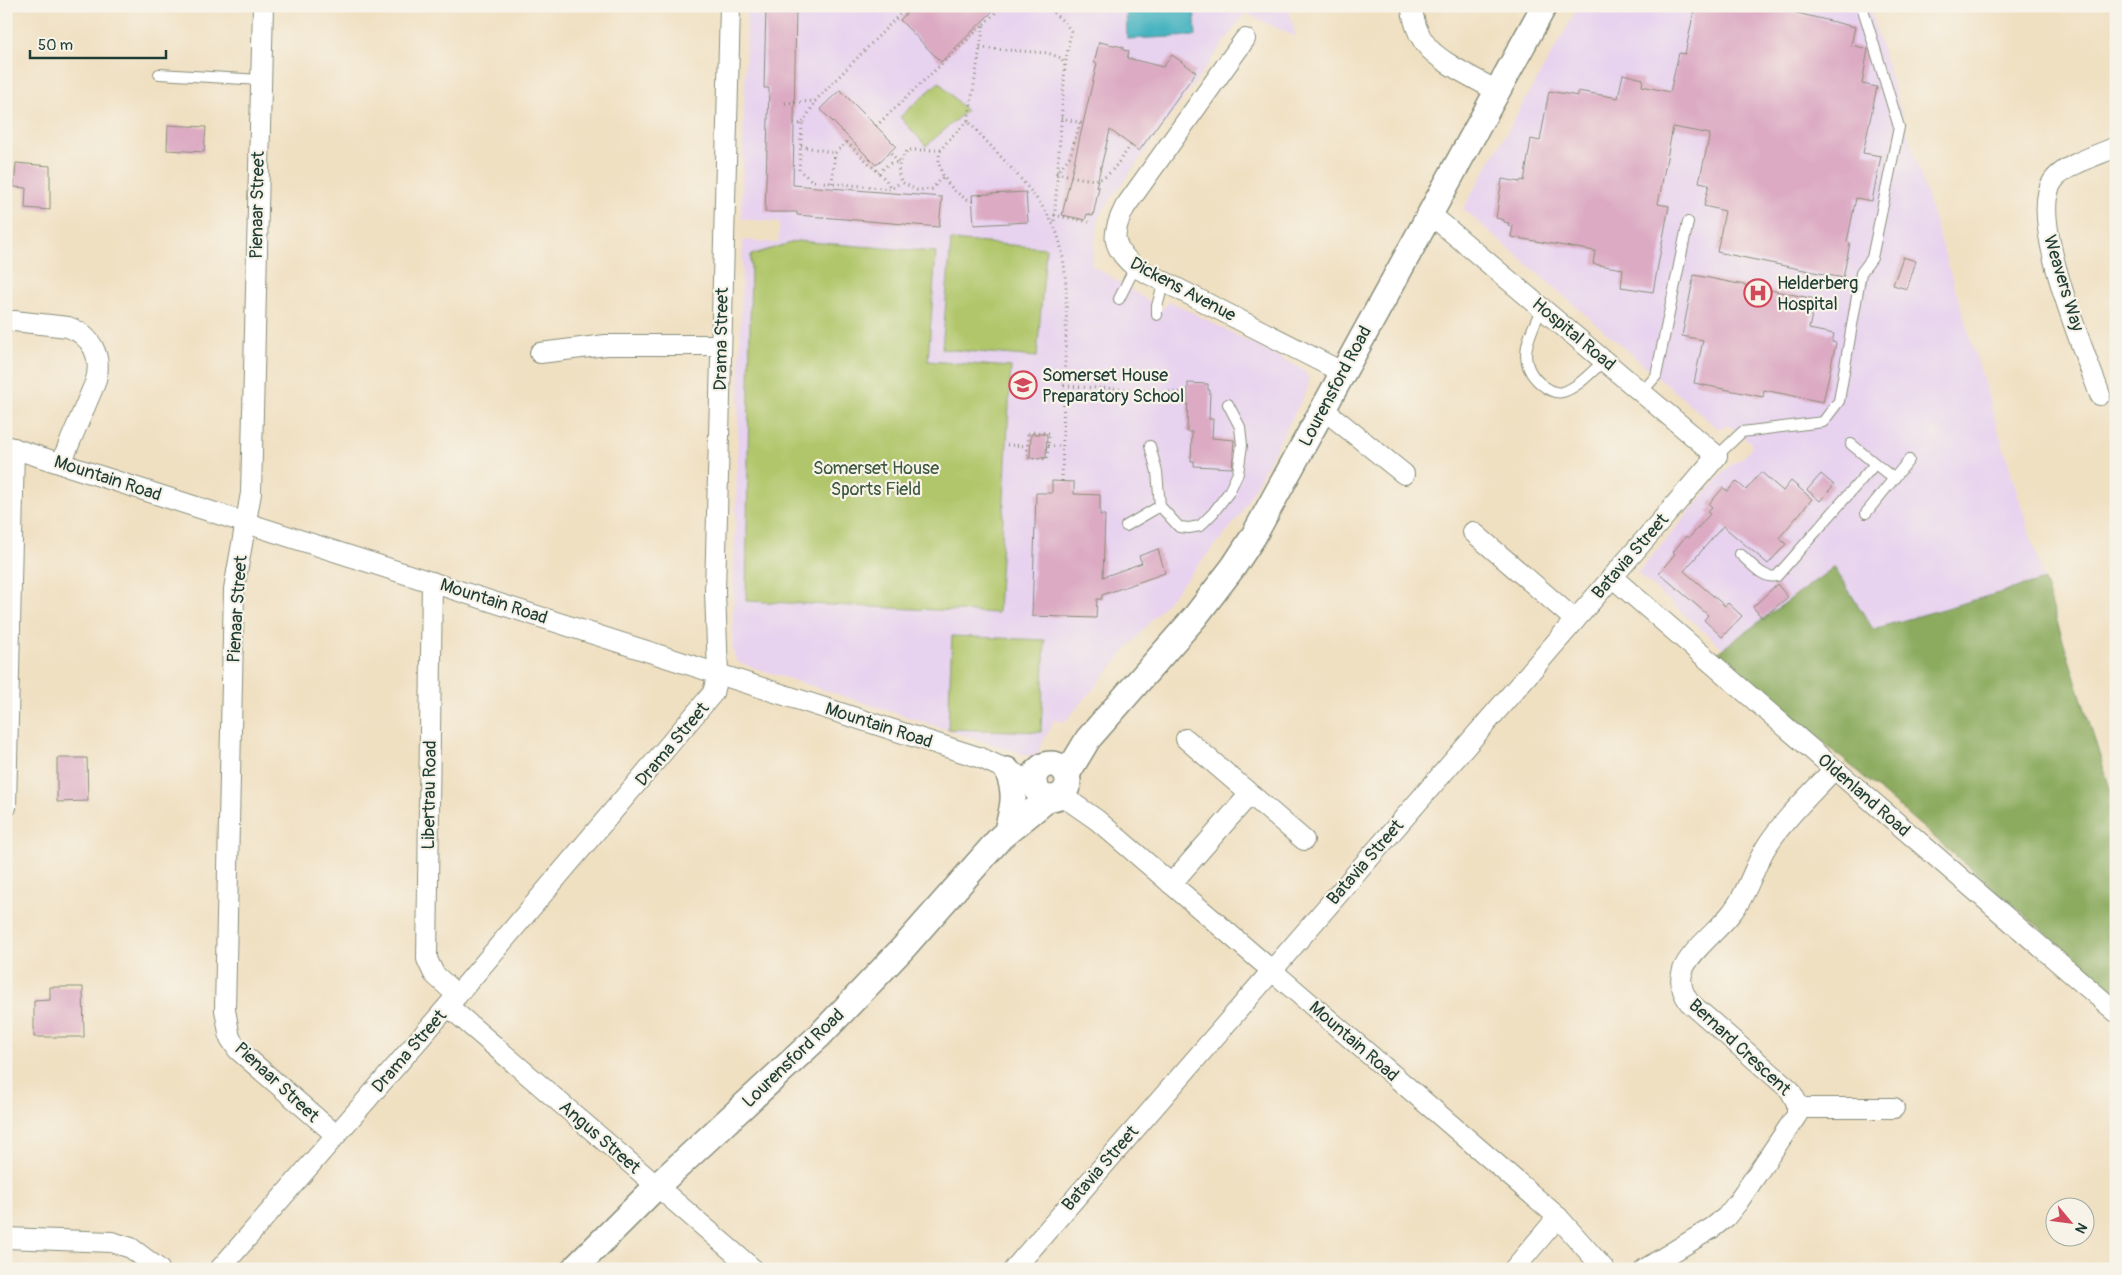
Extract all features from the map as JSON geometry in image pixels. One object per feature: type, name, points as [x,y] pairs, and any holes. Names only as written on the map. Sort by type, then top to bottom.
[{"type":"street","name":"Pienaar Street","points":[[262,6],[251,493],[234,589],[227,1026],[230,1038],[238,1050],[336,1135]]},
{"type":"street","name":"Drama Street","points":[[220,1269],[709,701],[716,687],[718,673],[715,592],[730,6]]},
{"type":"street","points":[[1411,6],[1416,28],[1428,48],[1444,60],[1497,91]]},
{"type":"street","name":"Lourensford Road","points":[[574,1269],[657,1186],[819,1036],[905,946],[1195,617],[1229,574],[1257,529],[1544,6]]},
{"type":"street","name":"Dickens Avenue","points":[[1245,39],[1125,207],[1114,234],[1116,244],[1123,257],[1135,267],[1342,372]]},
{"type":"street","name":"Weavers Way","points":[[2100,395],[2055,266],[2048,238],[2046,204],[2047,193],[2057,175],[2116,147]]},
{"type":"street","name":"Hospital Road","points":[[1430,213],[1717,456]]},
{"type":"street","points":[[14,321],[68,327],[76,330],[90,341],[98,357],[98,375],[61,463]]},
{"type":"street","points":[[540,353],[606,345],[721,345]]},
{"type":"street","points":[[1323,409],[1404,474]]},
{"type":"street","points":[[6,806],[10,447]]},
{"type":"street","name":"Mountain Road","points":[[10,447],[1051,781],[1558,1218],[1604,1269]]},
{"type":"street","name":"Batavia Street","points":[[1014,1269],[1717,456]]},
{"type":"street","points":[[1473,532],[1575,620]]},
{"type":"street","name":"Oldenland Road","points":[[1612,577],[2116,1012]]},
{"type":"street","name":"Libertrau Road","points":[[432,582],[426,959],[434,974],[453,1000]]},
{"type":"street","points":[[1186,739],[1304,840]]},
{"type":"street","name":"Mountain Road","points":[[981,758],[1007,770],[1051,781]]},
{"type":"street","name":"Bernard Crescent","points":[[1645,1269],[1712,1228],[1733,1210],[1794,1121],[1798,1108],[1796,1098],[1790,1090],[1689,1002],[1681,980],[1682,972],[1689,960],[1740,901],[1768,844],[1834,769]]},
{"type":"street","points":[[1005,831],[1015,797],[1014,787],[1007,770]]},
{"type":"street","points":[[1171,884],[1250,794]]},
{"type":"street","name":"Angus Street","points":[[453,1000],[657,1186],[753,1269]]},
{"type":"street","name":"Bernard Crescent","points":[[1798,1108],[1894,1108]]},
{"type":"street","points":[[1514,1269],[1558,1218]]},
{"type":"street","points":[[6,1238],[112,1242],[131,1248],[159,1269]]},
{"type":"lane","points":[[1717,456],[1742,432],[1823,422],[1840,402],[1861,274],[1872,258],[1899,127],[1862,6]]},
{"type":"lane","points":[[159,74],[261,80]]},
{"type":"lane","points":[[1642,392],[1656,376],[1688,222]]},
{"type":"lane","points":[[1119,299],[1135,267]]},
{"type":"lane","points":[[1157,315],[1164,282]]},
{"type":"lane","points":[[1542,306],[1527,347],[1525,358],[1530,371],[1543,386],[1557,392],[1562,392],[1578,383],[1605,360]]},
{"type":"lane","points":[[1150,446],[1157,472],[1160,506],[1179,527],[1190,528],[1200,526],[1229,492],[1238,473],[1242,445],[1240,426],[1228,404]]},
{"type":"lane","points":[[1851,444],[1894,479]]},
{"type":"lane","points":[[1866,513],[1909,460]]},
{"type":"lane","points":[[1740,554],[1765,575],[1777,576],[1875,464]]},
{"type":"lane","points":[[1126,526],[1160,506]]},
{"type":"path","points":[[901,182],[891,189],[812,181],[798,170],[802,124],[815,101],[908,6]]},
{"type":"path","points":[[876,126],[1002,6]]},
{"type":"path","points":[[1046,6],[1071,31],[1065,66],[1054,215],[1054,225],[1066,270],[1062,481]]},
{"type":"path","points":[[973,201],[965,199],[952,189],[943,177],[940,160],[941,150],[968,121],[984,24]]},
{"type":"path","points":[[980,48],[1048,53],[1061,58],[1065,66]]},
{"type":"path","points":[[785,102],[815,101]]},
{"type":"path","points":[[1057,172],[1070,156],[1081,123],[1061,118]]},
{"type":"path","points":[[968,121],[1036,198],[1054,225]]},
{"type":"path","points":[[794,123],[802,124]]},
{"type":"path","points":[[832,183],[836,153],[849,140],[886,180],[891,189]]},
{"type":"path","points":[[1057,172],[1098,181],[1110,175],[1131,145]]},
{"type":"path","points":[[800,146],[836,153]]},
{"type":"path","points":[[941,150],[908,150],[899,162],[898,172],[901,182],[916,190],[932,189],[943,177]]},
{"type":"path","points":[[890,152],[899,162]]},
{"type":"path","points":[[879,173],[888,164],[899,162]]},
{"type":"path","points":[[1054,215],[1089,222]]},
{"type":"path","points":[[1064,386],[1188,393]]},
{"type":"path","points":[[1028,432],[1048,433],[1048,446],[1047,459],[1027,458],[1028,432]]},
{"type":"path","points":[[1007,445],[1027,446]]},
{"type":"path","points":[[1048,446],[1063,446]]},
{"type":"shaded area","name":"Somerset House Preparatory School","points":[[747,6],[1288,6],[1296,37],[1245,13],[1099,216],[1091,265],[1162,309],[1170,301],[1304,370],[1309,380],[1307,390],[1239,517],[1065,722],[1054,720],[1035,758],[737,662],[732,649],[743,240],[778,243],[780,222],[741,219]]},
{"type":"shaded area","name":"Helderberg Hospital","points":[[1579,6],[1869,6],[2044,580],[1873,629],[1833,567],[1723,648],[1637,573],[1730,465],[1745,456],[1752,444],[1727,424],[1724,427],[1717,428],[1463,209]]},
{"type":"green space","points":[[939,82],[966,111],[926,146],[900,117]]},
{"type":"green space","points":[[951,240],[1046,248],[1037,357],[942,349]]},
{"type":"green space","name":"Somerset House Sports Field","points":[[797,241],[936,252],[928,361],[1011,367],[998,613],[746,601],[751,255]]},
{"type":"green space","points":[[1834,567],[1873,629],[2044,580],[2116,807],[2116,993],[1718,652]]},
{"type":"green space","points":[[952,636],[1045,640],[1041,732],[948,729]]},
{"type":"water","points":[[1126,6],[1194,6],[1196,36],[1127,39]]},
{"type":"building","points":[[766,6],[796,6],[793,185],[942,197],[939,227],[797,215],[797,212],[765,212],[769,88],[764,88]]},
{"type":"building","points":[[913,6],[998,6],[941,62],[900,20]]},
{"type":"building","points":[[1695,6],[1790,6],[1789,11],[1855,27],[1851,45],[1868,49],[1862,84],[1877,87],[1863,153],[1881,156],[1872,201],[1856,198],[1847,242],[1850,243],[1843,278],[1717,252],[1725,211],[1704,206],[1709,184],[1699,182],[1710,134],[1673,127],[1658,204],[1669,206],[1653,292],[1621,287],[1623,269],[1593,264],[1595,251],[1511,237],[1513,226],[1508,226],[1509,223],[1496,218],[1502,179],[1524,181],[1531,139],[1540,141],[1549,91],[1578,96],[1578,91],[1618,98],[1623,74],[1643,79],[1642,86],[1670,92],[1679,53],[1685,54]]},
{"type":"building","points":[[1099,42],[1123,47],[1123,50],[1129,51],[1127,58],[1163,67],[1172,55],[1196,72],[1139,151],[1110,130],[1096,187],[1099,187],[1093,216],[1087,214],[1085,220],[1062,215],[1097,63],[1094,63]]},
{"type":"building","points":[[840,90],[896,146],[876,165],[820,109]]},
{"type":"building","points":[[168,125],[206,127],[204,152],[167,150]]},
{"type":"building","points":[[16,163],[50,166],[50,210],[25,208],[26,188],[14,187]]},
{"type":"building","points":[[1026,192],[1028,222],[974,225],[972,195]]},
{"type":"building","points":[[1903,257],[1916,261],[1907,289],[1893,285]]},
{"type":"building","points":[[1694,275],[1815,299],[1809,329],[1834,334],[1832,342],[1836,343],[1823,402],[1764,390],[1763,397],[1694,383],[1703,340],[1682,336]]},
{"type":"building","points":[[1188,383],[1208,384],[1208,390],[1210,390],[1209,419],[1213,419],[1212,438],[1234,440],[1232,468],[1194,466],[1194,461],[1191,461],[1192,432],[1187,432]]},
{"type":"building","points":[[1031,434],[1047,434],[1046,458],[1030,458]]},
{"type":"building","points":[[1761,472],[1783,491],[1791,481],[1812,499],[1779,538],[1786,544],[1768,564],[1723,526],[1684,571],[1725,606],[1728,603],[1742,616],[1722,637],[1704,620],[1708,615],[1659,573],[1675,554],[1673,552],[1686,536],[1689,538],[1710,514],[1707,512],[1712,507],[1709,504],[1723,488],[1728,491],[1736,481],[1746,490]]},
{"type":"building","points":[[1821,474],[1834,485],[1820,501],[1807,490]]},
{"type":"building","points":[[1052,481],[1074,482],[1074,494],[1100,495],[1100,515],[1105,515],[1103,577],[1142,563],[1139,556],[1158,549],[1165,573],[1102,595],[1102,599],[1097,599],[1096,618],[1032,616],[1036,493],[1052,493]]},
{"type":"building","points":[[1777,584],[1788,597],[1762,618],[1753,607]]},
{"type":"building","points":[[57,758],[87,758],[88,801],[57,802]]},
{"type":"building","points":[[50,987],[83,987],[84,1037],[34,1037],[34,1001],[50,1000]]},
{"type":"place","name":"Helderberg Hospital","points":[[1758,293]]},
{"type":"place","name":"Somerset House Preparatory School","points":[[1023,385]]}]
